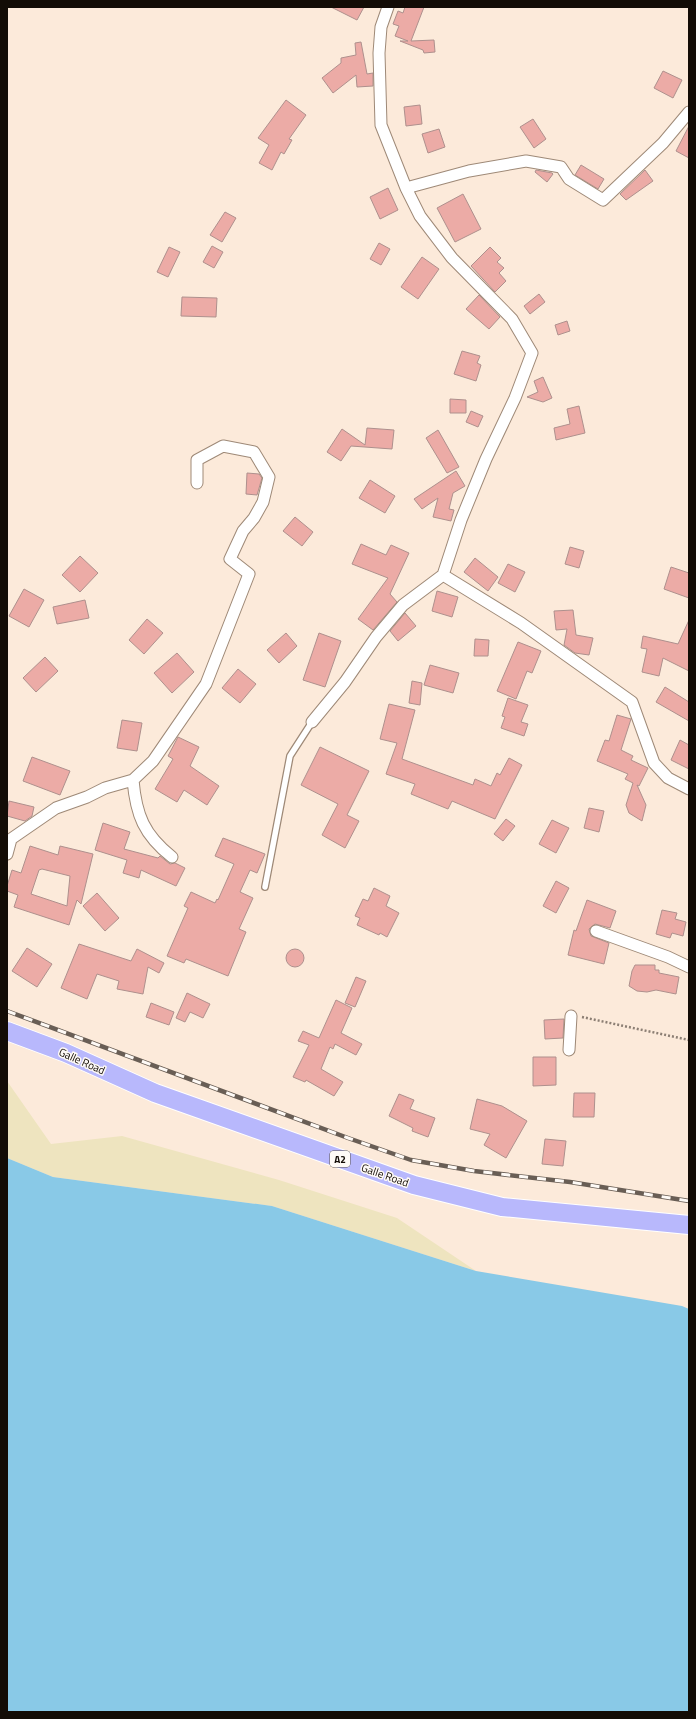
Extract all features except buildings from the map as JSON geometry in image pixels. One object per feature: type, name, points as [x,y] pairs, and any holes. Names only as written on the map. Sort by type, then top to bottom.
[{"type":"highway","name":"Galle Road","points":[[7,1031],[66,1053],[155,1093],[414,1185],[502,1207],[689,1225]]},
{"type":"street","points":[[312,722],[345,682],[376,637],[403,605],[442,575],[475,486],[515,398],[532,353],[512,319],[452,258],[420,216],[406,188],[382,125],[379,53],[381,27],[388,7]]},
{"type":"street","points":[[406,188],[469,171],[526,160],[561,167],[569,179],[603,200],[663,142],[689,112]]},
{"type":"street","points":[[7,854],[11,839],[56,808],[87,797],[105,788],[133,780],[153,761],[206,684],[249,574],[230,559],[243,531],[254,518],[263,502],[269,478],[254,452],[223,446],[197,460],[197,483]]},
{"type":"street","points":[[442,575],[521,623],[632,702],[654,764],[668,778],[689,789]]},
{"type":"street","points":[[133,780],[135,802],[146,829],[156,845],[172,857]]},
{"type":"street","points":[[596,931],[668,957],[689,968]]},
{"type":"street","points":[[569,1050],[571,1016]]},
{"type":"lane","points":[[265,887],[290,756],[312,722]]},
{"type":"path","points":[[571,1016],[689,1040]]},
{"type":"sand","points":[[7,1081],[51,1144],[122,1136],[279,1180],[397,1218],[476,1271],[272,1206],[53,1177],[7,1158]]},
{"type":"water","points":[[7,1158],[53,1177],[272,1206],[476,1271],[682,1306],[689,1309],[689,1712],[7,1712]]},
{"type":"railway","points":[[7,1011],[411,1160],[474,1171],[570,1182],[689,1201]]}]
